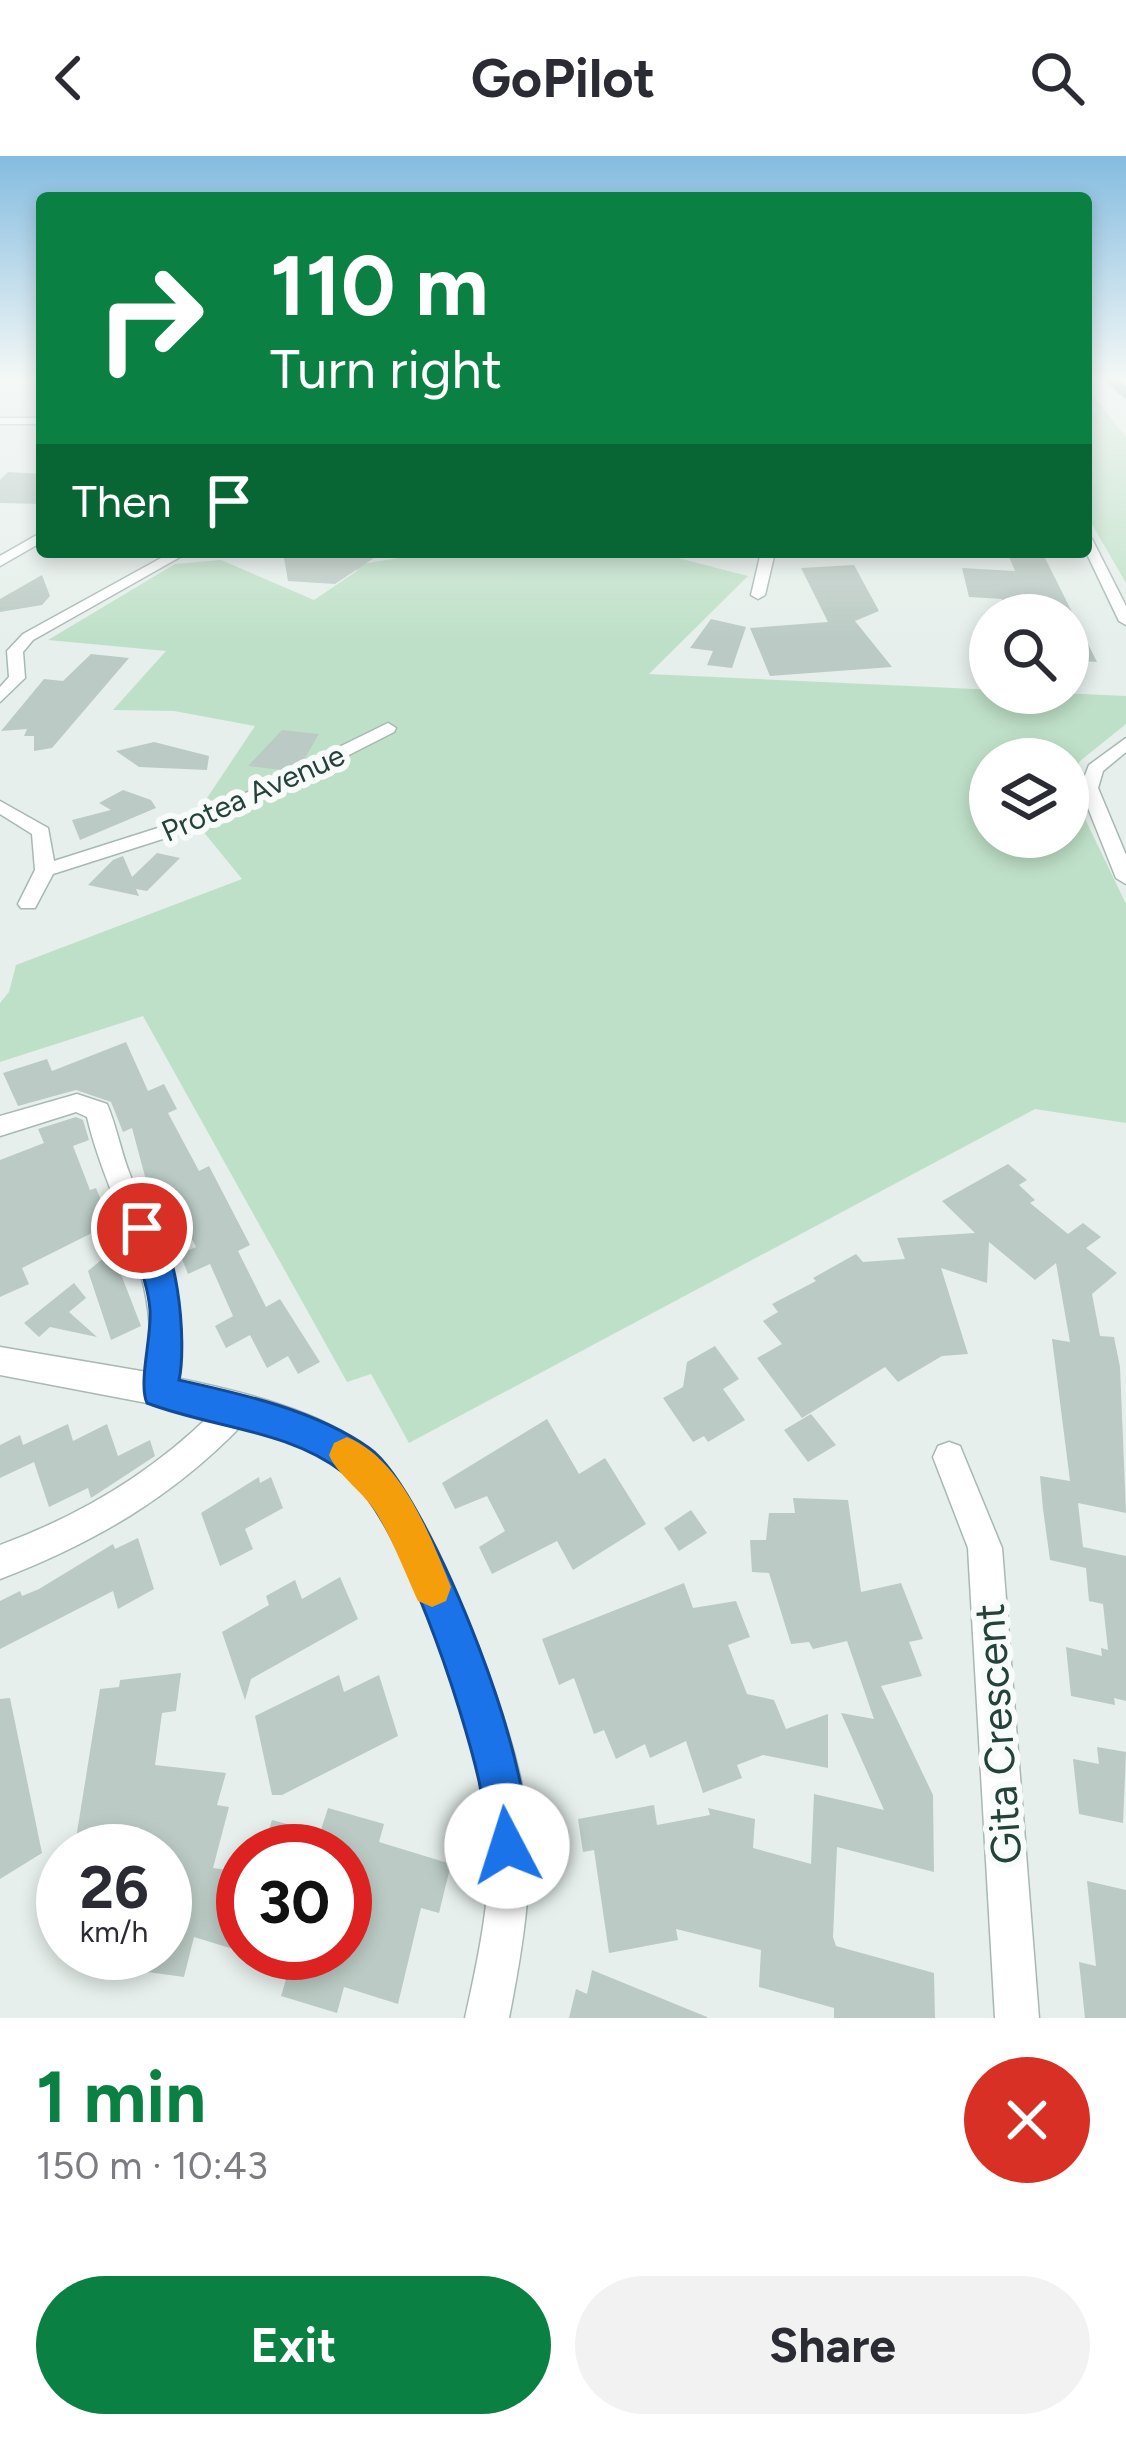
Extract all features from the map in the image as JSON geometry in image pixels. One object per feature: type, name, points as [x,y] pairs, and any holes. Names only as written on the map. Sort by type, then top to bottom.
[{"type":"street","points":[[0,562],[36,540]]},
{"type":"street","points":[[1092,551],[1126,621]]},
{"type":"street","points":[[0,698],[17,678],[15,651],[28,637],[171,558]]},
{"type":"street","points":[[758,595],[767,558]]},
{"type":"street","name":"Protea Avenue","points":[[45,869],[212,817],[388,728]]},
{"type":"street","points":[[1126,743],[1095,769],[1089,788],[1126,878]]},
{"type":"street","points":[[0,806],[41,832],[45,869],[28,904]]},
{"type":"street","points":[[0,1126],[77,1103],[98,1111],[166,1306],[166,1364],[159,1391]]},
{"type":"street","points":[[0,1361],[237,1409],[314,1436],[360,1462],[390,1501],[444,1611],[490,1739],[507,1805],[508,1886],[487,2018]]},
{"type":"street","points":[[0,1562],[143,1494],[192,1459],[237,1409]]},
{"type":"street","name":"Gita Crescent","points":[[950,1457],[985,1548],[1017,2018]]},
{"type":"green space","points":[[1092,466],[1126,466],[1126,583],[1092,524]]},
{"type":"green space","points":[[399,558],[678,558],[748,576],[649,674],[969,689],[969,714],[1089,714],[1089,694],[1126,696],[1126,724],[1089,754],[1089,738],[969,738],[969,858],[1089,858],[1089,827],[1126,904],[1126,1123],[1035,1109],[409,1443],[371,1374],[347,1382],[143,1016],[0,1062],[0,1003],[9,992],[16,965],[242,879],[193,819],[255,726],[174,711],[113,710],[166,651],[48,640],[175,564],[221,560],[314,600],[357,571],[355,565]]},
{"type":"building","points":[[8,472],[36,474],[36,504],[0,503],[0,480]]},
{"type":"building","points":[[284,558],[374,558],[335,584],[288,581]]},
{"type":"building","points":[[1010,558],[1045,558],[1063,594],[969,597],[962,568],[1015,571]]},
{"type":"building","points":[[854,565],[879,611],[855,621],[892,667],[770,676],[750,628],[828,622],[801,568]]},
{"type":"building","points":[[42,575],[50,596],[42,605],[0,612],[0,599]]},
{"type":"building","points":[[711,619],[746,627],[732,668],[707,665],[713,651],[690,648]]},
{"type":"building","points":[[91,654],[129,658],[52,748],[34,751],[34,736],[24,736],[27,729],[1,731],[44,679],[63,681]]},
{"type":"building","points":[[282,730],[319,734],[305,758],[282,770],[248,766]]},
{"type":"building","points":[[154,742],[209,756],[207,770],[139,767],[116,751]]},
{"type":"building","points":[[123,790],[151,800],[156,808],[80,840],[72,820],[111,810],[99,803]]},
{"type":"building","points":[[157,853],[180,858],[147,891],[136,889],[139,896],[88,885],[113,860],[123,856],[132,877]]},
{"type":"building","points":[[126,1042],[148,1091],[164,1084],[177,1109],[168,1113],[199,1171],[209,1166],[250,1245],[238,1251],[266,1307],[280,1299],[320,1362],[298,1374],[288,1356],[267,1368],[250,1335],[226,1348],[215,1326],[233,1316],[210,1264],[188,1274],[180,1254],[196,1247],[172,1200],[163,1198],[154,1182],[147,1184],[132,1128],[123,1132],[111,1102],[76,1090],[18,1106],[3,1073],[47,1059],[52,1071]]},
{"type":"building","points":[[76,1117],[83,1120],[89,1140],[73,1146],[90,1190],[96,1188],[108,1217],[99,1221],[102,1228],[22,1268],[29,1284],[0,1297],[0,1160],[44,1143],[38,1129]]},
{"type":"building","points":[[1008,1164],[1027,1180],[1019,1185],[1035,1200],[1030,1203],[1068,1234],[1083,1223],[1101,1237],[1086,1248],[1117,1273],[1092,1294],[1100,1336],[1114,1337],[1120,1367],[1126,1513],[1078,1503],[1083,1547],[1126,1556],[1126,1701],[1114,1698],[1115,1705],[1071,1696],[1066,1647],[1102,1656],[1101,1648],[1108,1650],[1103,1604],[1089,1601],[1086,1568],[1050,1560],[1043,1509],[1040,1476],[1070,1481],[1052,1339],[1070,1342],[1056,1263],[1035,1280],[989,1242],[987,1283],[941,1268],[968,1354],[942,1356],[898,1382],[885,1367],[802,1418],[757,1358],[782,1344],[763,1321],[778,1312],[772,1304],[816,1281],[813,1278],[856,1254],[863,1262],[905,1259],[897,1238],[975,1233],[942,1201]]},
{"type":"building","points":[[112,1251],[141,1326],[111,1340],[88,1271]]},
{"type":"building","points":[[74,1283],[86,1298],[69,1312],[97,1337],[50,1327],[39,1337],[24,1323]]},
{"type":"building","points":[[715,1346],[739,1379],[723,1389],[745,1420],[708,1442],[704,1436],[693,1442],[663,1398],[683,1387],[687,1362]]},
{"type":"building","points":[[811,1414],[836,1445],[808,1462],[784,1430]]},
{"type":"building","points":[[547,1419],[579,1474],[605,1458],[646,1524],[573,1570],[557,1541],[492,1574],[479,1547],[505,1531],[487,1496],[455,1509],[442,1483]]},
{"type":"building","points":[[68,1424],[73,1441],[107,1424],[118,1456],[150,1440],[155,1456],[91,1498],[88,1488],[49,1507],[34,1462],[0,1478],[0,1445],[20,1435],[23,1445]]},
{"type":"building","points":[[259,1477],[260,1483],[271,1477],[283,1508],[245,1529],[253,1549],[220,1566],[201,1513]]},
{"type":"building","points":[[793,1498],[848,1500],[861,1592],[901,1583],[923,1639],[909,1642],[922,1676],[881,1686],[933,1795],[934,1872],[837,1847],[833,1937],[836,1946],[934,1973],[935,2018],[834,2018],[834,2008],[759,1987],[761,1950],[676,1929],[678,1940],[609,1953],[594,1850],[583,1852],[578,1819],[654,1805],[657,1825],[710,1815],[708,1808],[755,1819],[753,1848],[811,1864],[814,1794],[884,1810],[841,1713],[874,1719],[847,1641],[813,1649],[809,1642],[791,1644],[769,1573],[752,1572],[750,1540],[766,1540],[769,1513],[795,1513]]},
{"type":"building","points":[[691,1510],[707,1533],[679,1551],[664,1528]]},
{"type":"building","points":[[138,1538],[154,1589],[118,1609],[113,1591],[0,1649],[0,1601],[20,1591],[22,1596],[39,1589],[113,1544],[115,1549]]},
{"type":"building","points":[[340,1577],[358,1619],[251,1679],[245,1700],[222,1632],[269,1605],[266,1596],[295,1580],[302,1599]]},
{"type":"building","points":[[684,1583],[693,1608],[736,1601],[750,1637],[728,1645],[747,1694],[774,1700],[786,1729],[828,1714],[828,1768],[763,1755],[737,1765],[742,1778],[703,1793],[686,1741],[650,1758],[645,1744],[616,1759],[604,1730],[594,1734],[574,1678],[559,1685],[542,1639]]},
{"type":"building","points":[[181,1673],[176,1711],[162,1713],[155,1765],[226,1773],[217,1805],[229,1807],[225,1824],[216,1824],[213,1868],[216,1944],[194,1937],[192,1945],[192,1824],[78,1824],[100,1689],[119,1687],[120,1680]]},
{"type":"building","points":[[339,1675],[344,1692],[379,1675],[398,1736],[282,1795],[272,1795],[255,1716]]},
{"type":"building","points":[[10,1698],[36,1824],[36,1857],[0,1879],[0,1699]]},
{"type":"building","points":[[1097,1747],[1126,1752],[1123,1823],[1079,1814],[1073,1759],[1099,1764]]},
{"type":"building","points":[[328,1808],[384,1824],[379,1842],[451,1864],[439,1913],[421,1908],[398,2004],[344,1987],[337,2013],[281,1996],[286,1980],[372,1980],[372,1824],[323,1824]]},
{"type":"building","points":[[1087,1881],[1126,1890],[1126,2018],[1085,2018],[1079,1962],[1096,1966]]},
{"type":"building","points":[[592,1970],[707,2018],[569,2018],[576,1989],[587,1994]]},
{"type":"slow traffic","points":[[347,1455],[360,1462],[390,1501],[432,1587]]},
{"type":"route","points":[[142,1228],[166,1306],[166,1364],[159,1391],[237,1409],[314,1436],[360,1462],[390,1501],[444,1611],[490,1739],[507,1805],[507,1846]]}]
